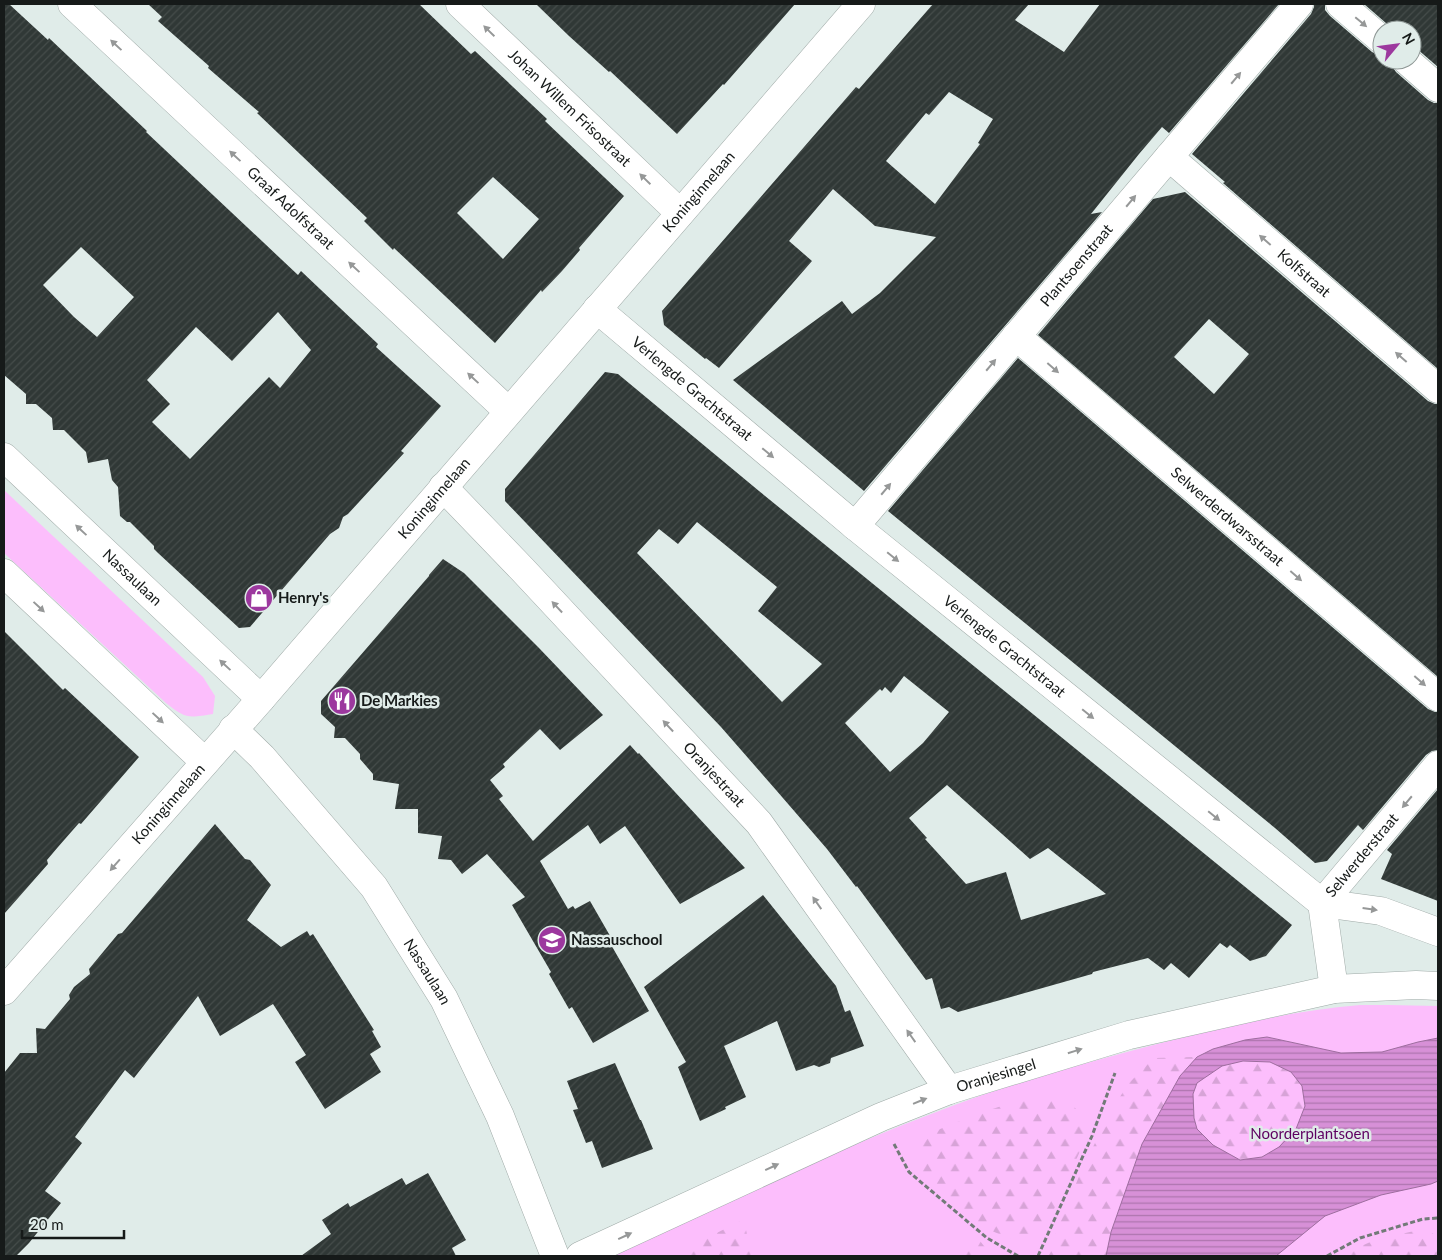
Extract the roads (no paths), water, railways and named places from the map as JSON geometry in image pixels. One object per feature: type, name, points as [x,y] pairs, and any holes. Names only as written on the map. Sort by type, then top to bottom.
[{"type":"street","name":"Graaf Adolfstraat","points":[[72,4],[508,411]]},
{"type":"street","name":"Johan Willem Frisostraat","points":[[460,4],[680,213]]},
{"type":"street","name":"Koninginnelaan","points":[[4,991],[261,699],[861,4]]},
{"type":"street","name":"Plantsoenstraat","points":[[854,526],[1299,4]]},
{"type":"street","points":[[1340,4],[1372,31]]},
{"type":"street","points":[[1417,70],[1438,88]]},
{"type":"street","name":"Kolfstraat","points":[[1169,157],[1438,389]]},
{"type":"street","name":"Verlengde Grachtstraat","points":[[597,309],[854,526],[1322,903]]},
{"type":"street","name":"Selwerderdwarsstraat","points":[[1016,336],[1438,697]]},
{"type":"street","name":"Nassaulaan","points":[[4,457],[261,699]]},
{"type":"street","name":"Oranjestraat","points":[[443,487],[759,822],[950,1090]]},
{"type":"street","points":[[4,573],[205,762]]},
{"type":"street","name":"Nassaulaan","points":[[233,729],[262,757],[374,887],[444,999],[500,1116],[555,1256]]},
{"type":"street","name":"Selwerderstraat","points":[[1334,989],[1322,903],[1438,765]]},
{"type":"street","points":[[1322,903],[1381,911],[1438,932]]},
{"type":"street","name":"Oranjesingel","points":[[580,1256],[881,1117],[950,1090],[1129,1035],[1334,989],[1416,985],[1438,986]]},
{"type":"place","name":"Henry's","points":[[259,598]]},
{"type":"place","name":"De Markies","points":[[342,701]]},
{"type":"place","name":"Nassauschool","points":[[552,940]]},
{"type":"park label","name":"Noorderplantsoen","points":[[1310,1134]]}]
